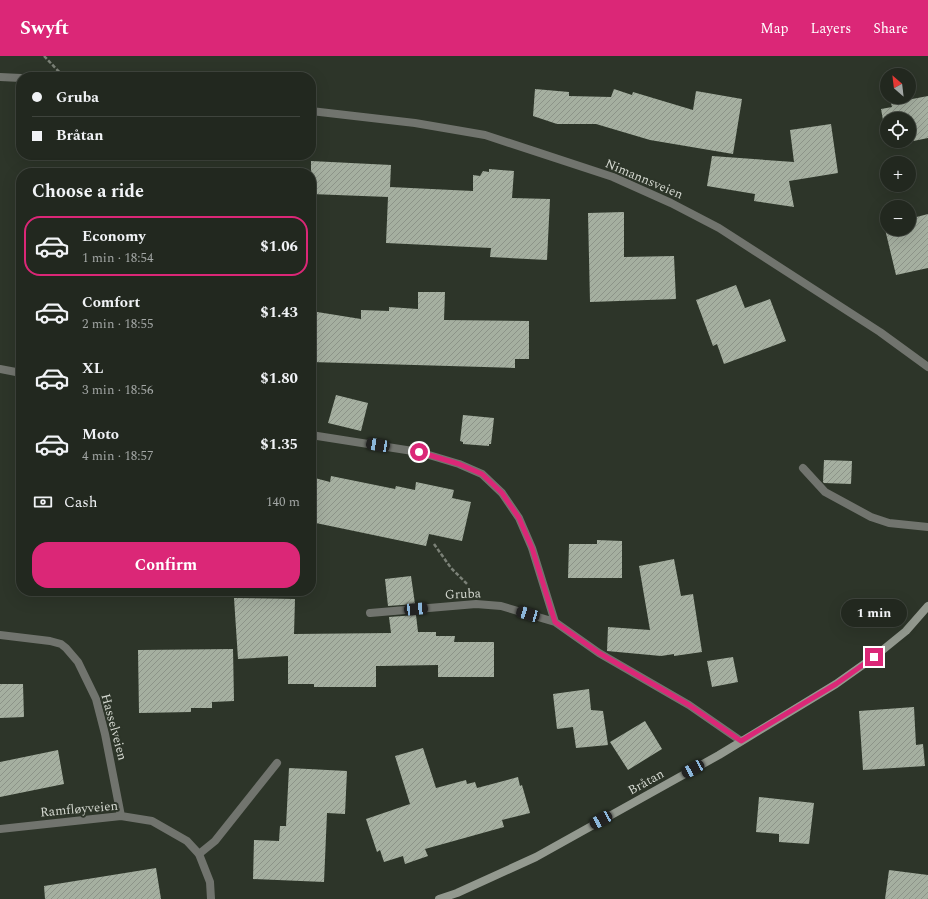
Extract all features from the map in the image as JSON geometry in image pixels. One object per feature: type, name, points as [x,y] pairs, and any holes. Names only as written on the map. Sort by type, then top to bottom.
[{"type":"main road","name":"Bråtan","points":[[439,899],[457,893],[536,857],[741,741],[836,684],[874,657],[906,631],[928,606]]},
{"type":"street","points":[[0,77],[16,78]]},
{"type":"street","name":"Nimannsveien","points":[[316,112],[415,123],[485,135],[613,177],[671,203],[719,228],[880,332],[928,367]]},
{"type":"street","points":[[0,369],[16,372]]},
{"type":"street","points":[[316,436],[419,452],[459,464],[482,474],[502,493],[519,518],[532,548],[555,622]]},
{"type":"street","points":[[803,468],[825,492],[872,517],[889,523],[928,527]]},
{"type":"street","name":"Gruba","points":[[370,613],[476,604],[501,606],[555,622],[599,653],[689,705],[741,741]]},
{"type":"street","name":"Hasselveien","points":[[0,635],[50,641],[61,644],[78,662],[96,699],[105,734],[121,816]]},
{"type":"street","points":[[199,854],[215,841],[277,763]]},
{"type":"street","name":"Ramfløyveien","points":[[0,829],[121,816],[152,821],[181,837],[199,854],[210,882],[211,899]]},
{"type":"path","points":[[44,56],[59,72]]},
{"type":"path","points":[[434,544],[451,568],[471,588],[476,597],[476,604]]},
{"type":"building","points":[[535,89],[569,92],[569,96],[611,97],[614,89],[632,95],[633,92],[693,110],[696,91],[742,99],[733,154],[650,140],[596,124],[557,124],[533,116]]},
{"type":"building","points":[[928,96],[928,138],[916,140],[916,112],[882,112],[881,109],[892,107],[891,104],[916,104],[916,98]]},
{"type":"building","points":[[831,124],[838,173],[789,181],[794,207],[754,201],[755,194],[707,186],[712,156],[794,162],[790,130]]},
{"type":"building","points":[[311,161],[391,165],[390,187],[473,191],[473,175],[480,176],[483,171],[489,172],[489,169],[514,171],[512,198],[550,199],[547,260],[490,257],[491,248],[386,243],[388,197],[316,194],[316,168],[311,168]]},
{"type":"building","points":[[624,212],[624,257],[674,256],[676,299],[590,302],[588,213]]},
{"type":"building","points":[[928,214],[928,268],[896,275],[887,236],[916,236],[916,217]]},
{"type":"building","points":[[736,285],[745,308],[770,299],[786,341],[724,364],[717,344],[713,346],[696,300]]},
{"type":"building","points":[[418,292],[445,292],[444,320],[529,321],[529,359],[515,359],[515,368],[316,362],[316,312],[361,319],[361,310],[389,311],[389,307],[418,309]]},
{"type":"building","points":[[336,395],[368,403],[361,431],[328,423]]},
{"type":"building","points":[[463,415],[494,418],[491,444],[489,444],[489,446],[463,444],[463,442],[460,441]]},
{"type":"building","points":[[824,460],[852,461],[851,484],[824,483]]},
{"type":"building","points":[[331,476],[395,489],[396,486],[415,490],[416,482],[454,490],[452,498],[471,502],[462,541],[429,534],[426,546],[316,523],[316,478],[330,482]]},
{"type":"building","points":[[597,540],[622,541],[622,578],[568,578],[569,544],[597,544]]},
{"type":"building","points":[[674,559],[681,596],[693,594],[702,652],[674,656],[674,654],[661,656],[607,651],[608,627],[650,630],[639,566]]},
{"type":"building","points":[[411,576],[415,604],[388,606],[385,579]]},
{"type":"building","points":[[234,598],[295,599],[294,634],[391,633],[389,617],[416,615],[418,632],[436,632],[436,636],[455,636],[454,642],[494,642],[494,677],[438,677],[438,665],[376,666],[376,687],[314,687],[314,684],[288,684],[288,656],[238,659]]},
{"type":"building","points":[[233,649],[234,701],[212,702],[212,708],[191,708],[191,712],[139,713],[138,650]]},
{"type":"building","points":[[733,657],[738,682],[712,687],[707,661]]},
{"type":"building","points":[[0,684],[23,684],[24,717],[0,718]]},
{"type":"building","points":[[589,689],[591,710],[603,711],[608,745],[576,748],[573,727],[557,729],[553,694]]},
{"type":"building","points":[[914,707],[916,745],[923,744],[925,766],[863,770],[859,711]]},
{"type":"building","points":[[645,721],[662,749],[628,770],[610,742]]},
{"type":"building","points":[[423,748],[436,788],[466,780],[467,784],[475,782],[477,788],[518,777],[520,786],[522,785],[530,813],[502,820],[504,827],[425,849],[428,856],[405,864],[403,856],[384,862],[380,850],[377,852],[366,819],[410,804],[395,756]]},
{"type":"building","points":[[58,750],[64,784],[0,797],[0,762]]},
{"type":"building","points":[[289,768],[347,771],[345,814],[327,813],[324,882],[253,879],[254,840],[279,841],[280,826],[286,826]]},
{"type":"building","points":[[759,797],[814,803],[809,844],[779,842],[779,834],[756,832]]},
{"type":"building","points":[[156,868],[161,899],[45,899],[44,886]]},
{"type":"building","points":[[889,870],[928,875],[928,899],[885,899]]},
{"type":"route","points":[[419,452],[459,464],[482,474],[502,493],[519,518],[532,548],[555,622],[599,653],[689,705],[741,741],[836,684],[874,657]]}]
